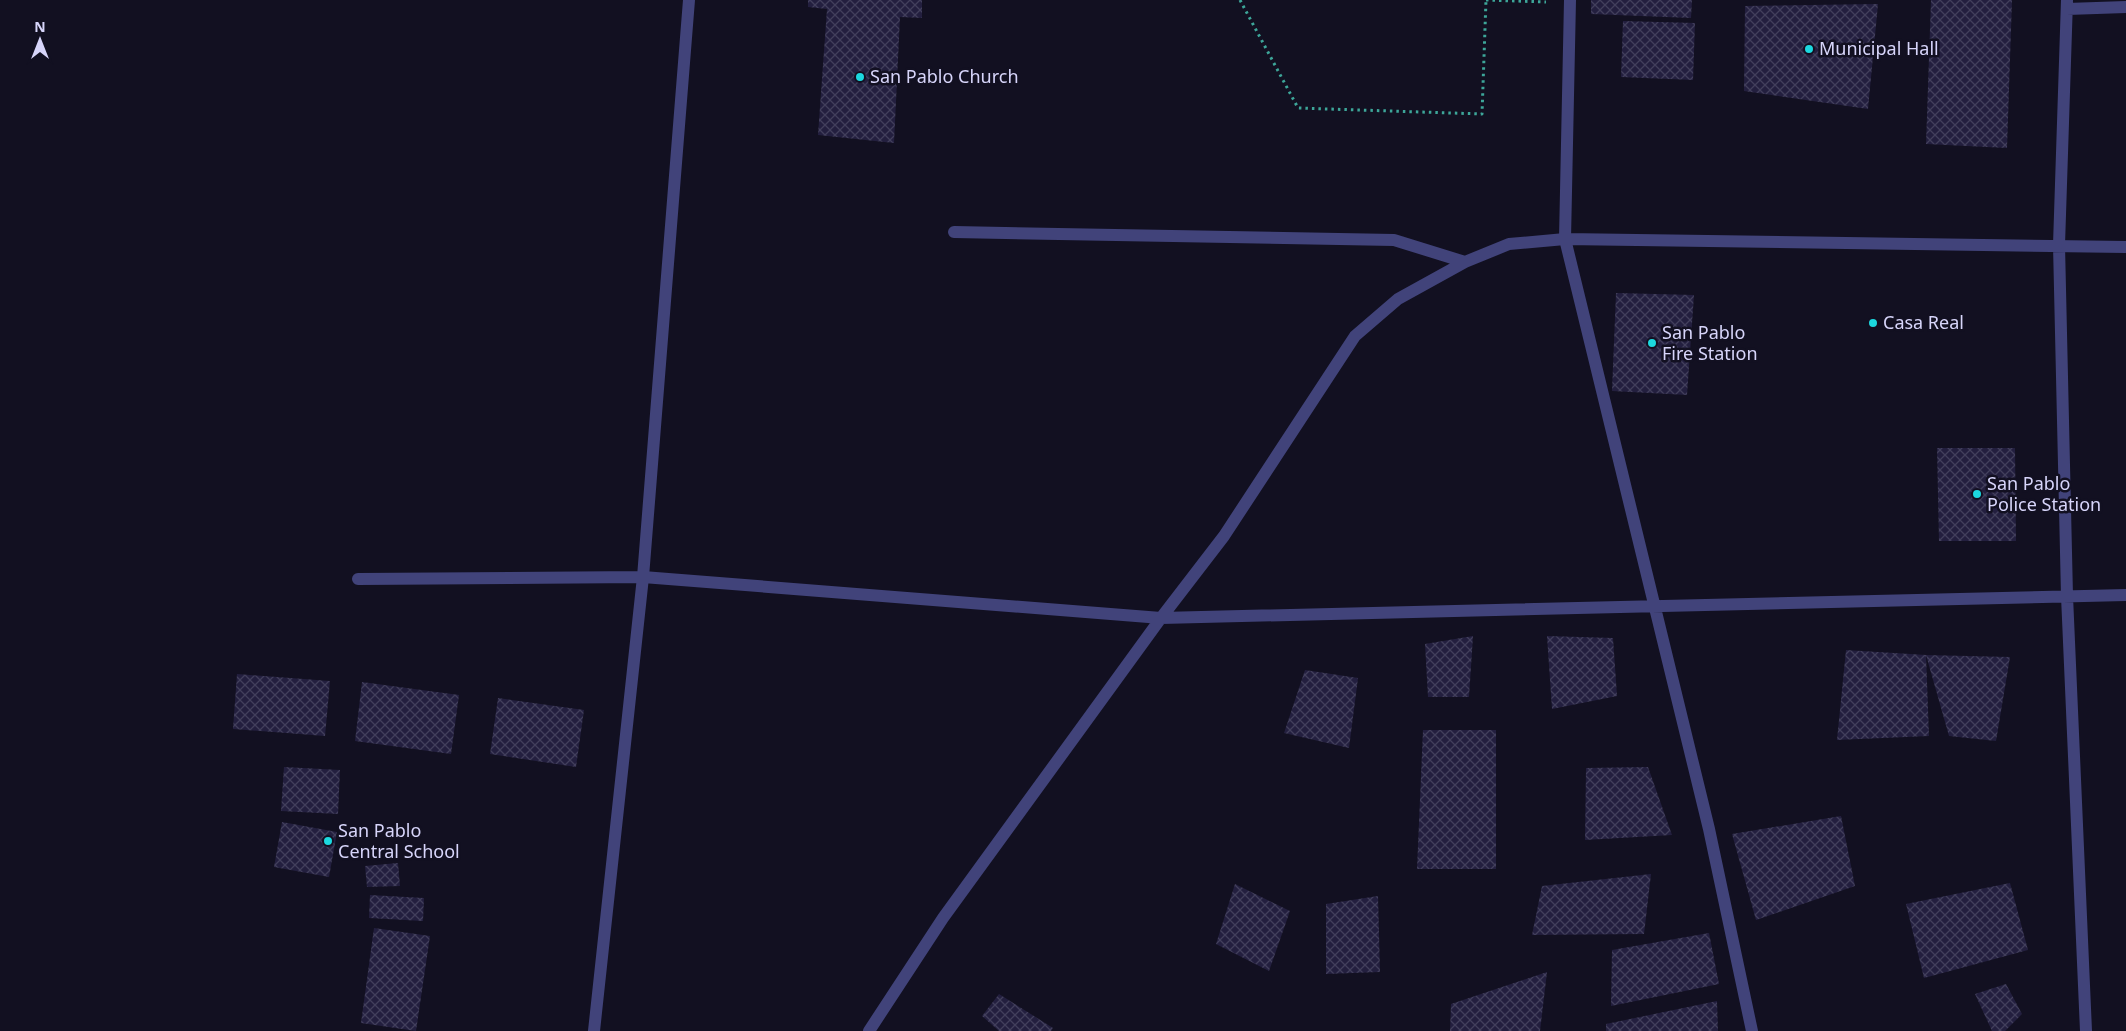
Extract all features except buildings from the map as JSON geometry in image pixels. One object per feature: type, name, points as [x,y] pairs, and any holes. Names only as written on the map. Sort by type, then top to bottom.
[{"type":"street","points":[[594,1031],[644,577],[689,0]]},
{"type":"street","points":[[1570,1],[1565,239],[1653,606],[1709,829],[1752,1031]]},
{"type":"street","points":[[2086,1031],[2067,596],[2058,245],[2067,4],[2126,7]]},
{"type":"street","points":[[954,232],[1394,240],[1465,262]]},
{"type":"street","points":[[869,1031],[943,918],[1161,618],[1224,536],[1355,336],[1398,299],[1465,262],[1509,244],[1565,239],[2126,247]]},
{"type":"street","points":[[358,579],[644,577],[1161,618],[2126,595]]},
{"type":"path","points":[[1240,0],[1298,108],[1482,114],[1486,0],[1570,1]]},
{"type":"place","name":"Municipal Hall","points":[[1809,49]]},
{"type":"place","name":"San Pablo Church","points":[[860,77]]},
{"type":"place","name":"Casa Real","points":[[1873,323]]},
{"type":"place","name":"San Pablo Fire Station","points":[[1652,343]]},
{"type":"place","name":"San Pablo Police Station","points":[[1977,494]]},
{"type":"place","name":"San Pablo Central School","points":[[328,841]]}]
